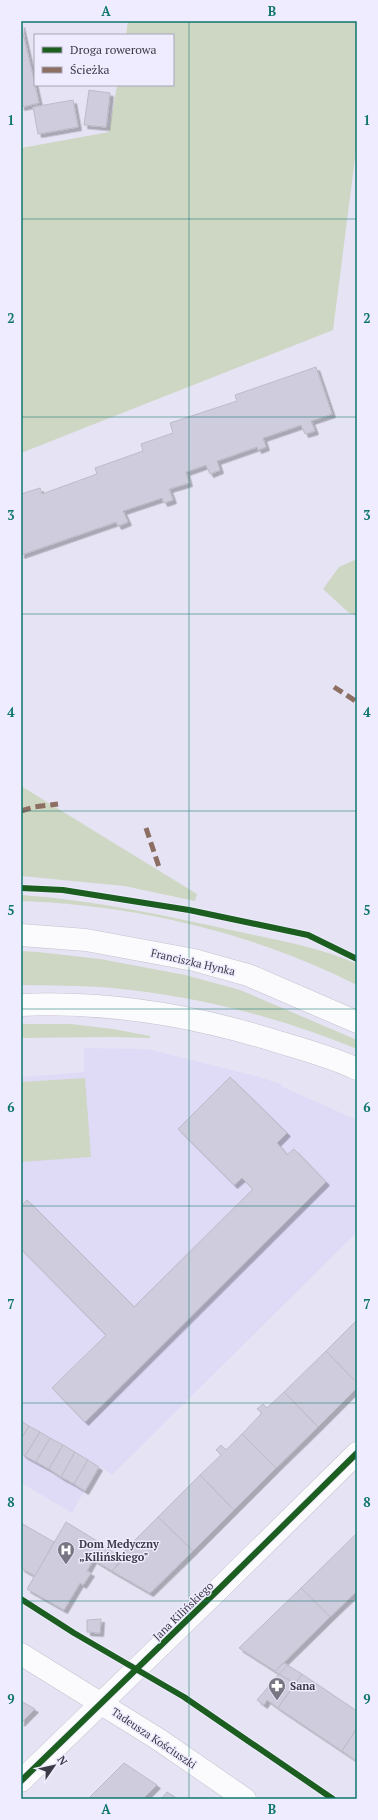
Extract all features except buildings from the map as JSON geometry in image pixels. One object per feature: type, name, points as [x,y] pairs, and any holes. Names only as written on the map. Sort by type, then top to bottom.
[{"type":"street","name":"Franciszka Hynka","points":[[21,935],[86,940],[194,960],[248,975],[357,1022]]},
{"type":"street","points":[[21,1005],[104,1007],[181,1017],[250,1033],[305,1050],[357,1069]]},
{"type":"street","name":"Jana Kilińskiego","points":[[21,1781],[357,1453]]},
{"type":"street","name":"Tadeusza Kościuszki","points":[[21,1654],[158,1739],[245,1799]]},
{"type":"shaded area","points":[[84,1048],[148,1049],[256,1076],[281,1084],[281,1086],[357,1120],[357,1232],[112,1475],[99,1465],[72,1513],[21,1483],[21,1077],[84,1072]]},
{"type":"green space","points":[[128,21],[357,21],[357,143],[333,330],[21,453],[21,148],[109,132],[117,86],[174,86],[174,34],[126,34]]},
{"type":"green space","points":[[357,559],[357,616],[348,612],[323,589],[339,567]]},
{"type":"green space","points":[[21,786],[197,894],[195,901],[124,886],[21,876]]},
{"type":"green space","points":[[21,895],[49,897],[131,909],[329,953],[357,964],[357,985],[277,950],[194,925],[108,908],[21,901]]},
{"type":"green space","points":[[21,951],[100,959],[185,975],[240,990],[357,1040],[357,1049],[298,1027],[268,1018],[206,1002],[175,996],[101,987],[21,985]]},
{"type":"green space","points":[[21,1024],[71,1024],[113,1029],[150,1036],[150,1038],[21,1038]]},
{"type":"green space","points":[[85,1078],[91,1157],[21,1162],[21,1082]]},
{"type":"marked path","points":[[334,687],[357,702]]},
{"type":"marked path","points":[[21,811],[34,807],[58,804]]},
{"type":"marked path","points":[[146,828],[159,867]]},
{"type":"cycle path","points":[[21,888],[63,890],[189,910],[308,935],[357,959]]},
{"type":"cycle path","points":[[21,1781],[357,1453]]},
{"type":"cycle path","points":[[21,1599],[74,1633],[184,1697],[333,1799]]},
{"type":"place","name":"Dom Medyczny „Kilińskiego\"","points":[[66,1565]]},
{"type":"place","name":"Sana","points":[[277,1701]]}]
